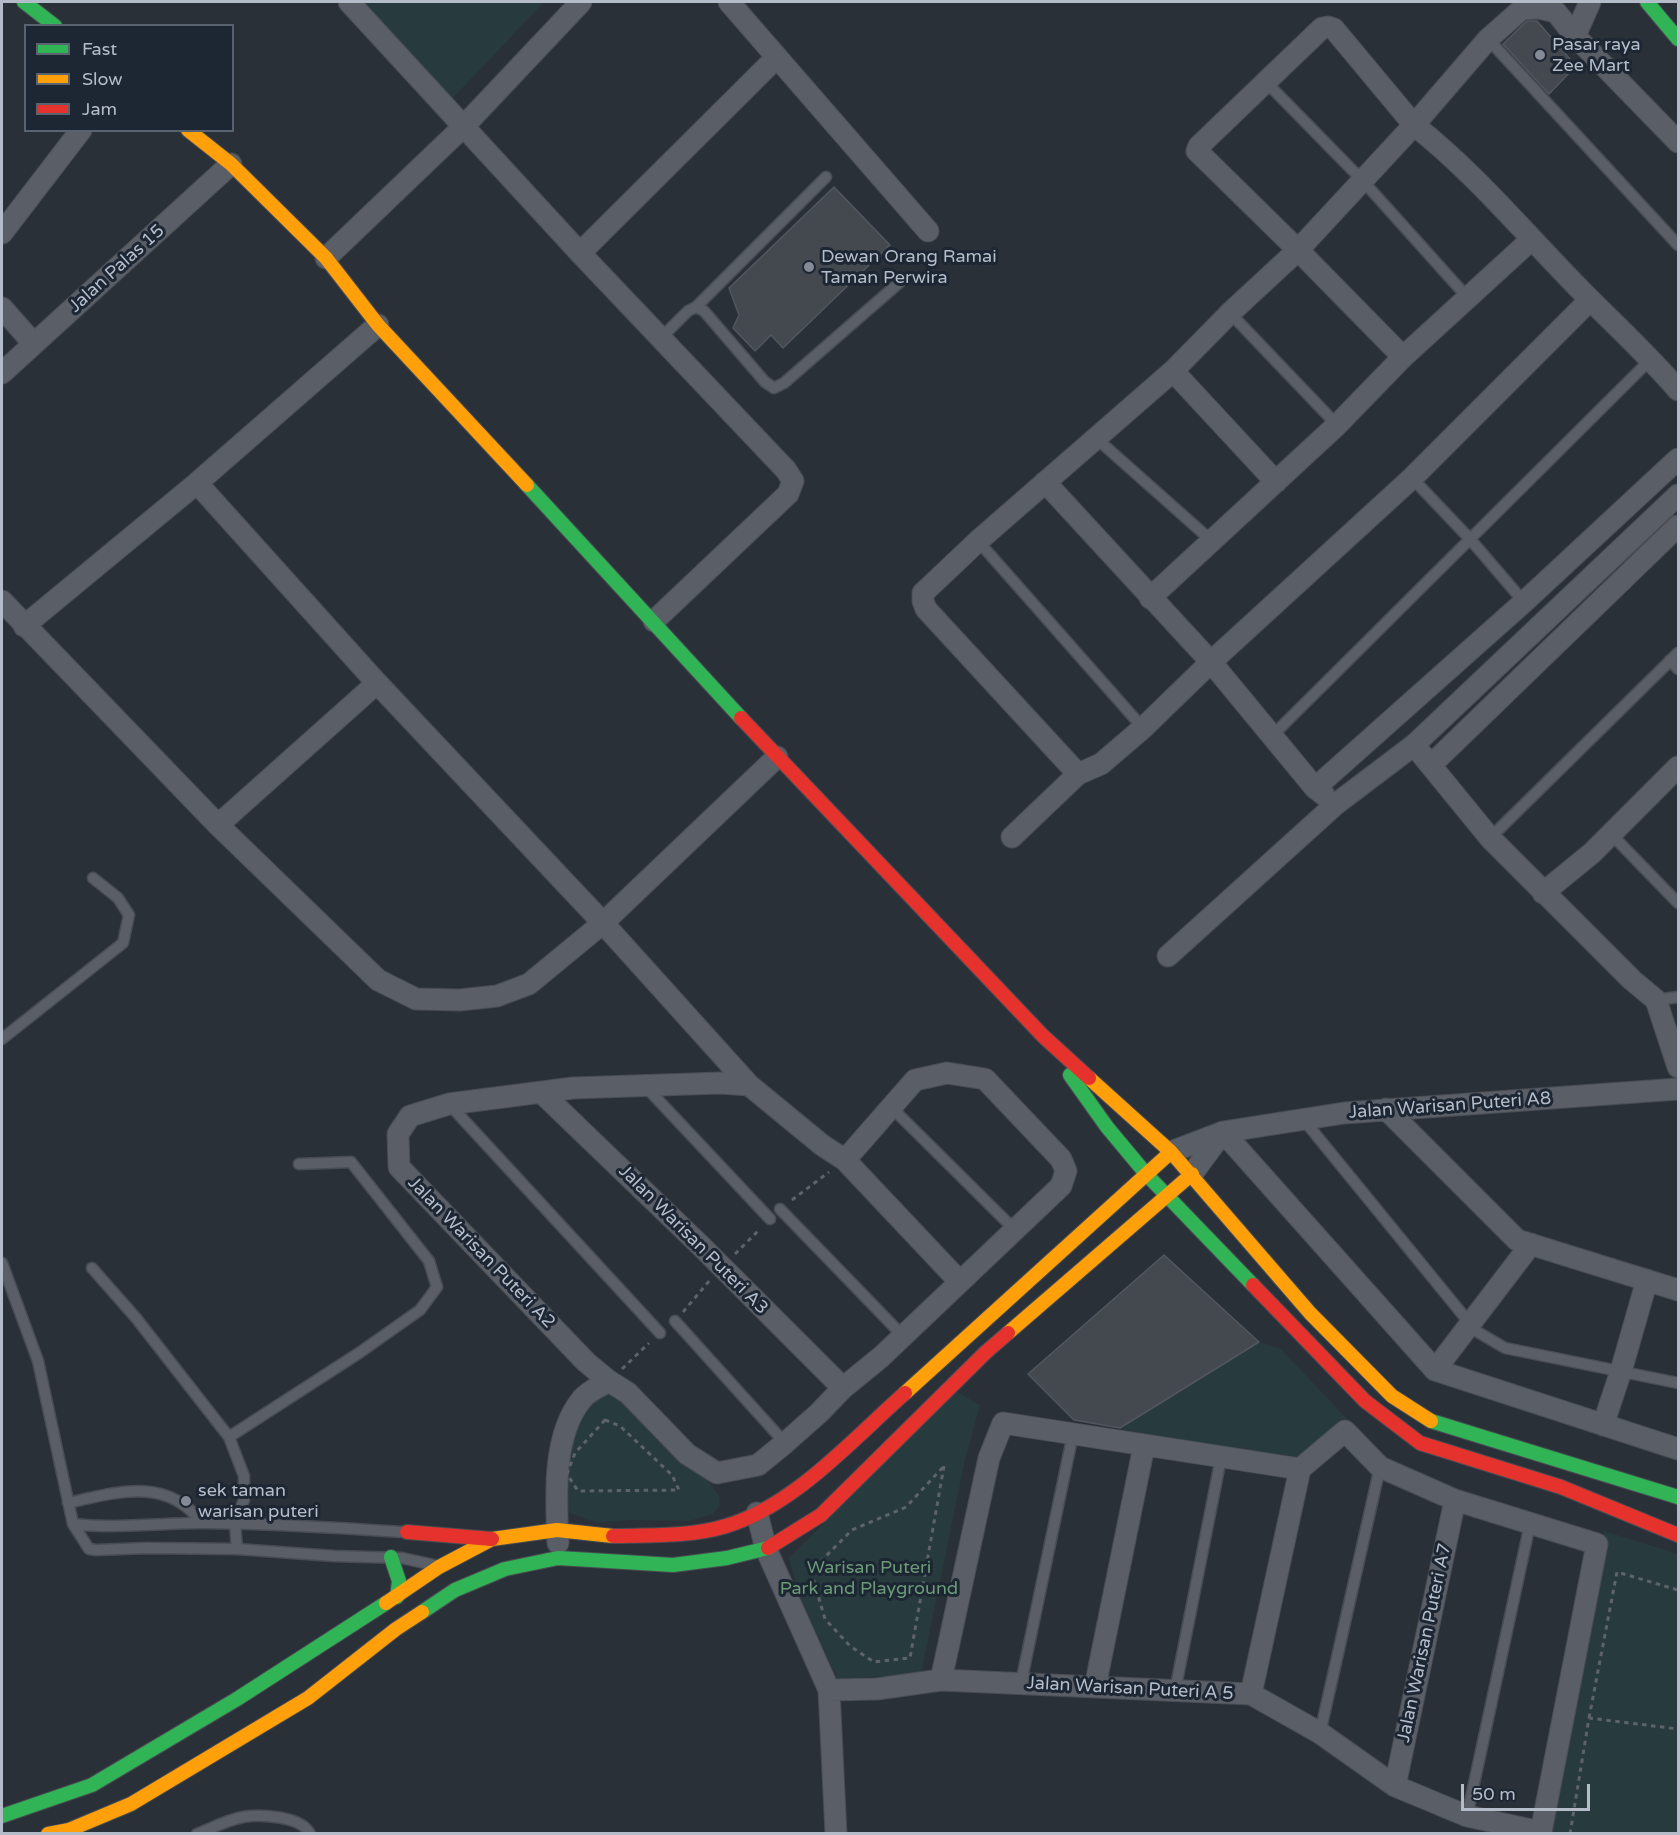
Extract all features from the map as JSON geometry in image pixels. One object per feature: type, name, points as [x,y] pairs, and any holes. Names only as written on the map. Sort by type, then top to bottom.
[{"type":"street","points":[[24,2],[52,24]]},
{"type":"street","points":[[350,2],[580,253],[786,470],[793,481],[788,494],[654,621]]},
{"type":"street","points":[[326,258],[464,126],[581,2]]},
{"type":"street","points":[[729,2],[928,231]]},
{"type":"street","points":[[1575,36],[1590,2]]},
{"type":"street","points":[[1647,2],[1678,39]]},
{"type":"street","points":[[1078,774],[926,609],[923,593],[978,541],[1173,371],[1230,313],[1298,250],[1414,125],[1488,39],[1522,9],[1556,12],[1575,36],[1678,142]]},
{"type":"street","points":[[1403,357],[1197,151],[1199,146],[1322,28],[1328,27],[1334,30],[1414,125],[1446,150],[1590,300],[1651,358],[1678,390]]},
{"type":"street","points":[[580,253],[777,57]]},
{"type":"street","points":[[2,233],[79,132]]},
{"type":"street","points":[[191,132],[231,164],[326,258],[378,325],[654,621],[777,757],[1042,1036],[1171,1152],[1310,1313],[1392,1396],[1432,1422],[1678,1497]]},
{"type":"street","name":"Jalan Palas 15","points":[[2,373],[231,164]]},
{"type":"street","points":[[1150,598],[1337,425],[1403,357],[1532,240]]},
{"type":"street","points":[[1012,837],[1078,774],[1101,764],[1143,728],[1211,662],[1412,478],[1590,300]]},
{"type":"street","points":[[2,308],[34,344]]},
{"type":"street","points":[[24,626],[196,483],[378,325]]},
{"type":"street","points":[[1173,371],[1276,482]]},
{"type":"street","points":[[1315,788],[1524,602],[1678,459]]},
{"type":"street","points":[[1045,482],[1211,662],[1315,788],[1336,804]]},
{"type":"street","points":[[196,483],[376,683],[603,923],[749,1085],[822,1145],[845,1160],[960,1282]]},
{"type":"street","points":[[1168,956],[1336,804],[1414,745],[1678,495]]},
{"type":"street","points":[[1431,765],[1678,526]]},
{"type":"street","points":[[2,601],[218,825],[378,980],[416,999],[460,1000],[497,996],[529,984],[603,923],[777,757]]},
{"type":"street","points":[[218,825],[376,683]]},
{"type":"street","points":[[1414,745],[1490,838],[1632,980],[1656,1000],[1678,1067]]},
{"type":"street","points":[[1543,893],[1592,853],[1677,770]]},
{"type":"street","points":[[1042,1036],[1107,1127],[1148,1175],[1365,1401],[1420,1443],[1561,1487],[1678,1535]]},
{"type":"street","name":"Jalan Warisan Puteri A2","points":[[449,1104],[410,1116],[398,1134],[399,1167],[586,1362],[609,1381],[628,1392],[687,1454],[717,1473],[758,1465],[881,1357],[1061,1186],[1066,1171],[1061,1159],[985,1079],[946,1073],[915,1080],[891,1107]]},
{"type":"street","points":[[449,1104],[573,1088],[749,1085]]},
{"type":"street","name":"Jalan Warisan Puteri A8","points":[[1171,1152],[1223,1132],[1303,1119],[1386,1109],[1678,1089]]},
{"type":"street","name":"Jalan Warisan Puteri A3","points":[[542,1093],[843,1388]]},
{"type":"street","points":[[845,1160],[891,1107]]},
{"type":"street","points":[[1386,1109],[1517,1240],[1678,1290]]},
{"type":"street","points":[[48,1833],[70,1832],[131,1804],[308,1698],[396,1629],[455,1590],[505,1569],[558,1558],[673,1565],[727,1558],[766,1549],[821,1515],[986,1352],[1192,1174],[1223,1132],[1435,1370],[1678,1449]]},
{"type":"street","points":[[407,1532],[492,1539],[557,1530],[607,1536],[670,1535],[726,1526],[757,1513],[798,1489],[1171,1152]]},
{"type":"street","points":[[1435,1370],[1531,1244]]},
{"type":"street","points":[[1603,1425],[1647,1280]]},
{"type":"street","points":[[558,1558],[558,1478],[564,1429],[583,1397],[609,1381]]},
{"type":"street","points":[[941,1680],[989,1458],[1002,1423],[1300,1469]]},
{"type":"street","points":[[1251,1694],[1300,1469],[1345,1431],[1380,1467],[1455,1500],[1597,1544],[1541,1832]]},
{"type":"street","points":[[1095,1687],[1144,1446]]},
{"type":"street","name":"Jalan Warisan Puteri A7","points":[[1395,1786],[1455,1500]]},
{"type":"street","points":[[757,1513],[766,1549],[829,1690],[836,1833]]},
{"type":"street","points":[[2,1816],[92,1785],[237,1699],[397,1597],[457,1553],[492,1539]]},
{"type":"street","points":[[391,1557],[399,1581],[397,1597]]},
{"type":"street","name":"Jalan Warisan Puteri A 5","points":[[829,1690],[877,1689],[941,1680],[1251,1694],[1320,1733],[1395,1786],[1467,1816],[1541,1832]]},
{"type":"lane","points":[[1488,39],[1678,245]]},
{"type":"lane","points":[[1266,82],[1363,181],[1468,298]]},
{"type":"lane","points":[[661,338],[688,311],[696,307],[826,177]]},
{"type":"lane","points":[[696,307],[704,311],[765,382],[774,388],[784,383],[900,282]]},
{"type":"lane","points":[[1230,313],[1337,425]]},
{"type":"lane","points":[[1272,736],[1651,358]]},
{"type":"lane","points":[[1097,439],[1212,542]]},
{"type":"lane","points":[[1412,478],[1470,539],[1524,602]]},
{"type":"lane","points":[[978,541],[1143,728]]},
{"type":"lane","points":[[1490,838],[1674,656],[1678,669]]},
{"type":"lane","points":[[1611,834],[1678,903]]},
{"type":"lane","points":[[2,1039],[123,943],[129,915],[118,898],[93,878]]},
{"type":"lane","points":[[1656,1000],[1678,997]]},
{"type":"lane","points":[[645,1086],[770,1219]]},
{"type":"lane","points":[[449,1104],[660,1333]]},
{"type":"lane","points":[[891,1107],[1015,1230]]},
{"type":"lane","points":[[1303,1119],[1476,1331],[1505,1348],[1678,1383]]},
{"type":"lane","points":[[230,1437],[359,1353],[420,1310],[437,1287],[429,1261],[351,1162],[298,1164]]},
{"type":"lane","points":[[780,1209],[902,1335]]},
{"type":"lane","points":[[2,1263],[38,1361],[73,1524],[89,1549],[237,1549],[334,1556],[402,1557],[439,1567],[473,1582]]},
{"type":"lane","points":[[92,1268],[136,1318],[230,1437],[244,1476],[244,1500],[235,1523],[237,1549]]},
{"type":"lane","points":[[675,1321],[784,1443]]},
{"type":"lane","points":[[1021,1683],[1073,1434]]},
{"type":"lane","points":[[1175,1691],[1221,1458]]},
{"type":"lane","points":[[1320,1733],[1380,1467]]},
{"type":"lane","points":[[68,1503],[137,1490],[167,1494],[192,1510],[202,1523]]},
{"type":"lane","points":[[73,1524],[113,1527],[235,1523],[407,1532],[418,1540],[440,1547]]},
{"type":"lane","points":[[1467,1816],[1530,1524]]},
{"type":"lane","points":[[197,1833],[244,1817],[275,1816],[289,1819],[308,1829],[310,1833]]},
{"type":"path","points":[[675,1321],[721,1267]]},
{"type":"path","points":[[609,1381],[660,1333]]},
{"type":"path","points":[[605,1420],[620,1426],[672,1475],[679,1490],[578,1491],[567,1474],[575,1453],[605,1420]]},
{"type":"path","points":[[944,1466],[910,1658],[874,1662],[850,1646],[825,1619],[811,1571],[852,1530],[906,1507],[944,1466]]},
{"type":"path","points":[[1570,1833],[1617,1572],[1678,1590]]},
{"type":"path","points":[[1589,1718],[1678,1729]]},
{"type":"green space","points":[[360,2],[544,2],[452,99]]},
{"type":"green space","points":[[1259,1342],[1281,1349],[1349,1421],[1296,1463],[1120,1429]]},
{"type":"green space","name":"Warisan Puteri Park and Playground","points":[[955,1391],[980,1405],[965,1460],[921,1674],[838,1679],[798,1592],[789,1558]]},
{"type":"green space","points":[[613,1392],[708,1481],[719,1495],[720,1506],[713,1514],[689,1521],[629,1520],[597,1523],[570,1513],[559,1499],[565,1437],[586,1404]]},
{"type":"green space","points":[[1604,1531],[1678,1554],[1678,1833],[1548,1834]]},
{"type":"building","name":"Pasar raya Zee Mart","points":[[1527,21],[1537,21],[1576,66],[1549,94],[1503,44]]},
{"type":"building","name":"Dewan Orang Ramai Taman Perwira","points":[[834,187],[890,245],[783,348],[771,335],[755,351],[733,328],[739,315],[729,288]]},
{"type":"building","points":[[1164,1255],[1259,1342],[1120,1428],[1074,1420],[1028,1374]]},
{"type":"traffic: fast","points":[[24,2],[52,24]]},
{"type":"traffic: fast","points":[[1647,2],[1678,39]]},
{"type":"traffic: fast","points":[[527,485],[741,718]]},
{"type":"traffic: fast","points":[[1070,1075],[1107,1127],[1147,1175],[1253,1285]]},
{"type":"traffic: fast","points":[[1431,1421],[1678,1497]]},
{"type":"traffic: fast","points":[[422,1612],[455,1590],[505,1569],[558,1558],[673,1565],[727,1558],[768,1548]]},
{"type":"traffic: fast","points":[[391,1557],[399,1581],[397,1597]]},
{"type":"traffic: fast","points":[[2,1816],[92,1785],[237,1699],[386,1603]]},
{"type":"traffic: slow","points":[[191,132],[231,164],[326,258],[378,325],[527,485]]},
{"type":"traffic: slow","points":[[1089,1078],[1171,1152],[1310,1313],[1392,1396],[1431,1421]]},
{"type":"traffic: slow","points":[[905,1393],[1171,1152]]},
{"type":"traffic: slow","points":[[1008,1333],[1192,1174]]},
{"type":"traffic: slow","points":[[386,1603],[439,1567],[492,1539],[557,1530],[613,1536]]},
{"type":"traffic: slow","points":[[48,1834],[69,1830],[131,1804],[308,1698],[396,1629],[422,1612]]},
{"type":"traffic: jam","points":[[741,718],[1043,1036],[1089,1078]]},
{"type":"traffic: jam","points":[[1253,1285],[1365,1401],[1420,1443],[1561,1487],[1678,1535]]},
{"type":"traffic: jam","points":[[768,1548],[821,1515],[1008,1333]]},
{"type":"traffic: jam","points":[[613,1536],[670,1535],[712,1530],[751,1516],[775,1503],[822,1469],[905,1393]]},
{"type":"traffic: jam","points":[[407,1532],[492,1539]]},
{"type":"place","name":"Pasar raya Zee Mart","points":[[1540,55]]},
{"type":"place","name":"Dewan Orang Ramai Taman Perwira","points":[[809,267]]},
{"type":"place","name":"sek taman warisan puteri","points":[[186,1501]]}]
